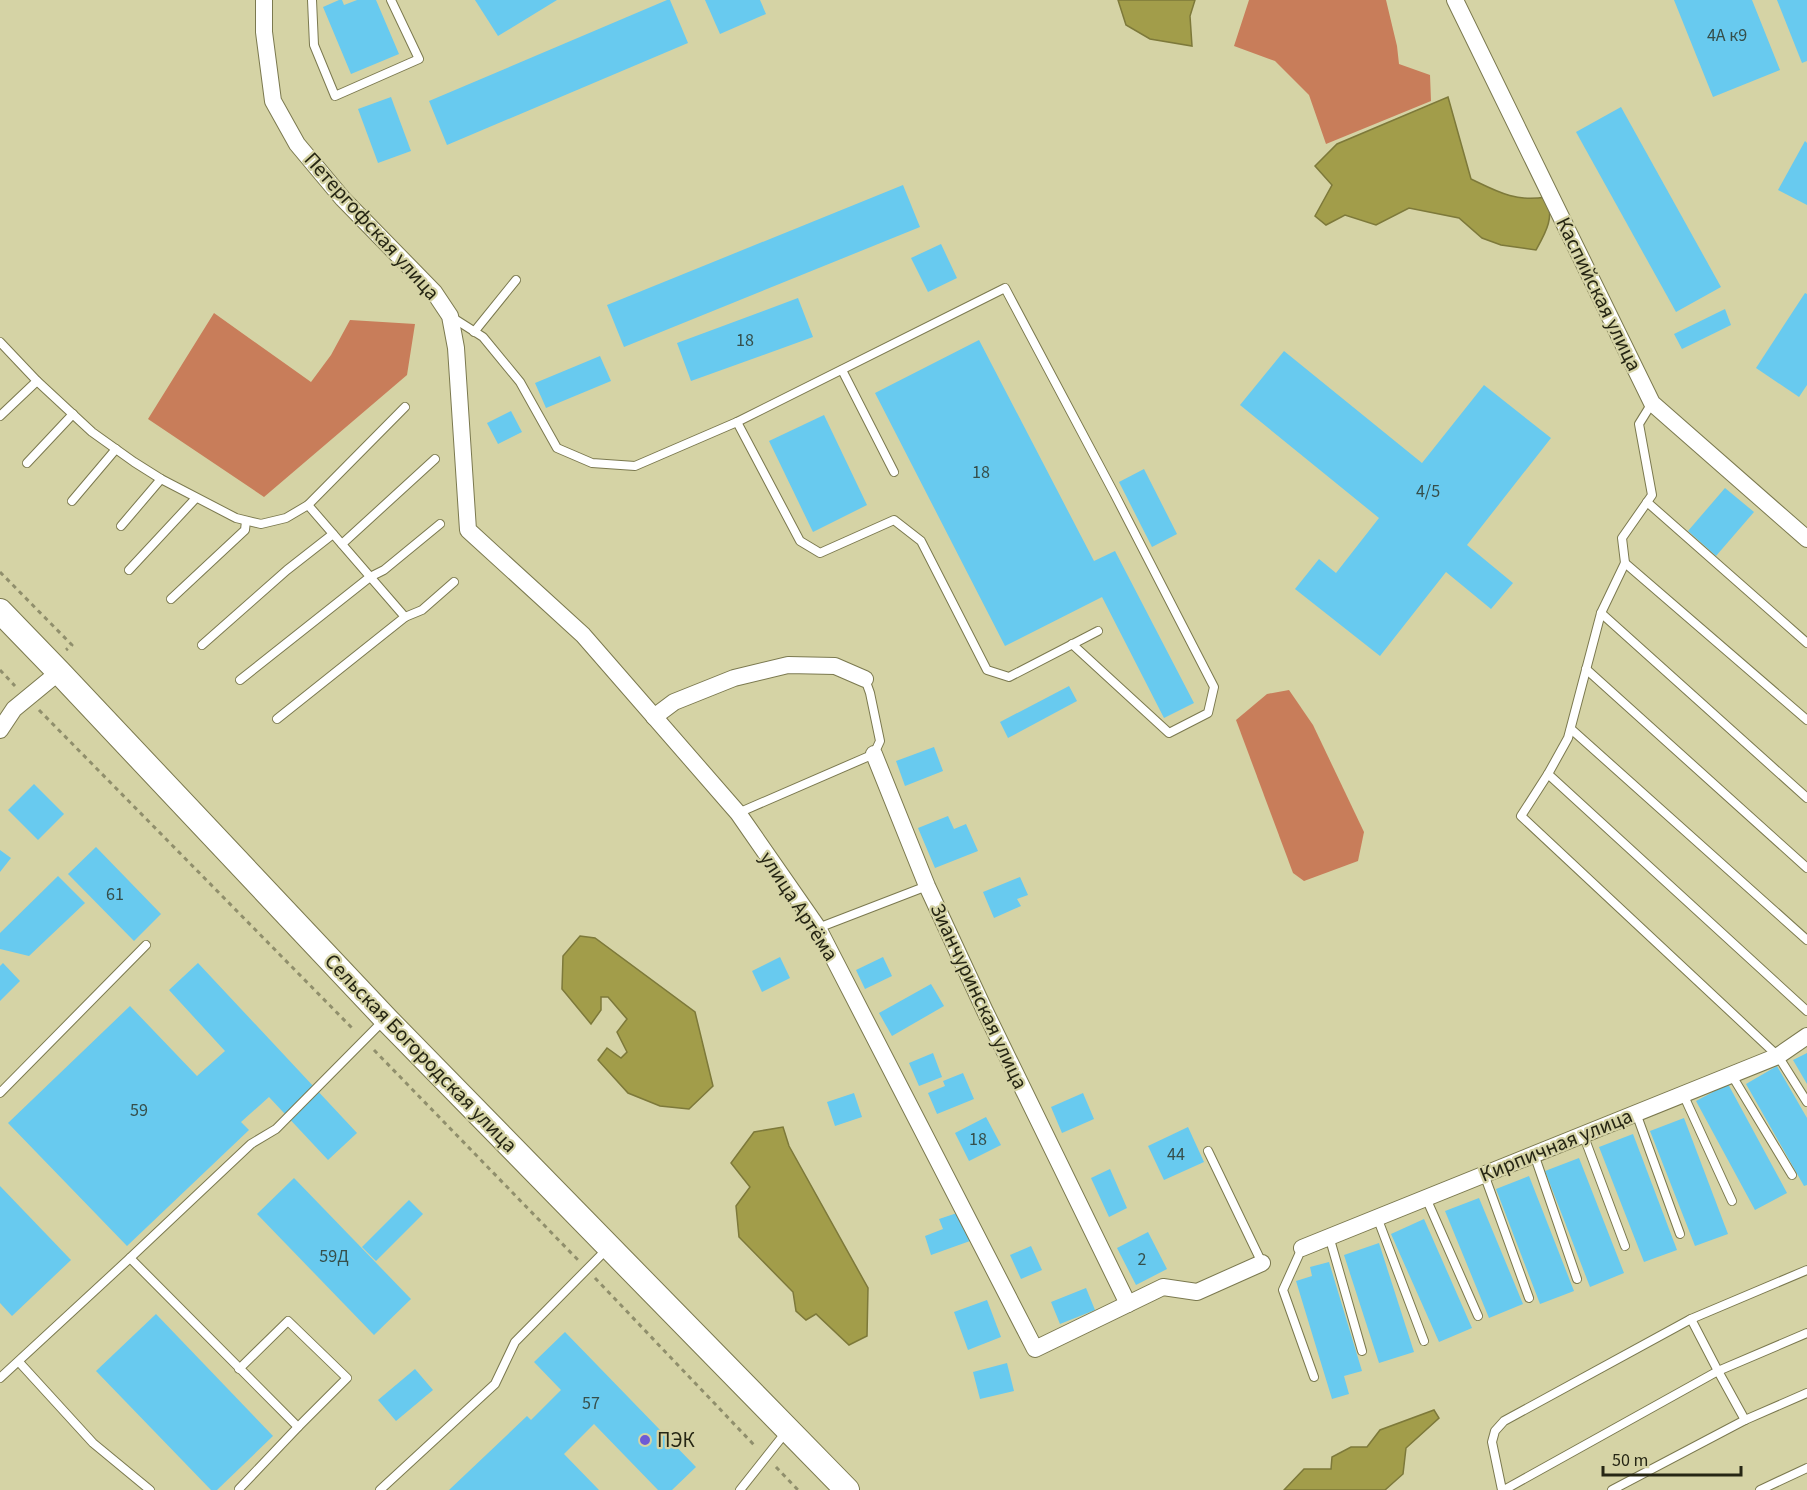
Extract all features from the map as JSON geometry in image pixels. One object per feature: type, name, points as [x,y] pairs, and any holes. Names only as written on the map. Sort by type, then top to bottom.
[{"type":"main road","name":"Сельская Богородская улица","points":[[0,611],[386,1019],[847,1490]]},
{"type":"street","name":"Петергофская улица","points":[[264,0],[264,32],[273,101],[297,144],[343,199],[434,292],[450,316],[456,348],[468,530]]},
{"type":"street","name":"Каспийская улица","points":[[1455,0],[1652,403],[1807,539]]},
{"type":"street","name":"улица Артёма","points":[[468,530],[583,635],[738,813],[818,928],[1035,1349],[1128,1304]]},
{"type":"street","points":[[654,717],[674,702],[734,678],[788,665],[835,666],[865,679]]},
{"type":"street","points":[[0,729],[14,709],[60,672]]},
{"type":"street","name":"Зианчуринская улица","points":[[873,754],[927,886],[1128,1304]]},
{"type":"street","name":"Кирпичная улица","points":[[1302,1248],[1778,1056],[1807,1036]]},
{"type":"street","points":[[1128,1304],[1163,1287],[1197,1292],[1262,1263]]},
{"type":"lane","points":[[312,0],[314,45],[335,96],[419,59],[391,0]]},
{"type":"lane","points":[[474,332],[516,280]]},
{"type":"lane","points":[[450,316],[483,337],[520,382],[557,448],[592,463],[635,466],[737,422],[1005,288],[1214,687],[1208,713],[1169,732],[1072,644]]},
{"type":"lane","points":[[0,342],[37,381],[92,432],[116,449],[161,480],[236,518],[261,524],[286,518],[308,505],[405,407]]},
{"type":"lane","points":[[842,370],[894,472]]},
{"type":"lane","points":[[0,416],[37,381]]},
{"type":"lane","points":[[1652,403],[1639,424],[1652,495],[1622,538],[1624,563],[1601,613],[1568,738],[1521,816],[1778,1056],[1807,1102]]},
{"type":"lane","points":[[27,463],[73,414]]},
{"type":"lane","points":[[737,422],[800,542],[820,554],[894,520],[921,541],[987,670],[1009,677],[1098,631]]},
{"type":"lane","points":[[72,501],[116,449]]},
{"type":"lane","points":[[342,544],[435,459]]},
{"type":"lane","points":[[121,526],[161,480]]},
{"type":"lane","points":[[129,570],[196,498]]},
{"type":"lane","points":[[1647,502],[1807,643]]},
{"type":"lane","points":[[308,505],[405,617]]},
{"type":"lane","points":[[171,599],[245,530],[246,521]]},
{"type":"lane","points":[[240,680],[370,577],[384,570],[440,524]]},
{"type":"lane","points":[[202,645],[287,570],[333,534]]},
{"type":"lane","points":[[1624,563],[1807,720]]},
{"type":"lane","points":[[277,719],[405,617],[422,610],[454,582]]},
{"type":"lane","points":[[1601,613],[1807,798]]},
{"type":"lane","points":[[1586,669],[1807,868]]},
{"type":"lane","points":[[738,813],[873,754],[880,741],[865,679]]},
{"type":"lane","points":[[1570,729],[1807,940]]},
{"type":"lane","points":[[1548,774],[1807,1011]]},
{"type":"lane","points":[[818,928],[927,886]]},
{"type":"lane","points":[[0,1093],[146,945]]},
{"type":"lane","points":[[0,1379],[251,1144],[276,1129],[386,1019]]},
{"type":"lane","points":[[1731,1074],[1792,1175]]},
{"type":"lane","points":[[1683,1094],[1732,1200]]},
{"type":"lane","points":[[1636,1113],[1680,1234]]},
{"type":"lane","points":[[1583,1134],[1625,1246]]},
{"type":"lane","points":[[1208,1151],[1262,1263]]},
{"type":"lane","points":[[1534,1154],[1577,1279]]},
{"type":"lane","points":[[1484,1174],[1529,1298]]},
{"type":"lane","points":[[1426,1197],[1478,1316]]},
{"type":"lane","points":[[1377,1217],[1424,1341]]},
{"type":"lane","points":[[1329,1236],[1362,1351]]},
{"type":"lane","points":[[380,1490],[495,1384],[515,1342],[610,1246]]},
{"type":"lane","points":[[1302,1248],[1283,1290],[1314,1377]]},
{"type":"lane","points":[[130,1258],[298,1427]]},
{"type":"lane","points":[[1807,1270],[1691,1319],[1504,1422],[1495,1431],[1492,1442],[1503,1490],[1718,1371],[1807,1333]]},
{"type":"lane","points":[[1691,1319],[1745,1420]]},
{"type":"lane","points":[[239,1369],[288,1321],[347,1378],[239,1489]]},
{"type":"lane","points":[[19,1362],[93,1443],[150,1490]]},
{"type":"lane","points":[[1612,1490],[1745,1420],[1807,1393]]},
{"type":"lane","points":[[740,1490],[788,1429]]},
{"type":"lane","points":[[1760,1490],[1807,1468]]},
{"type":"path","points":[[0,572],[72,645]]},
{"type":"path","points":[[0,670],[586,1269],[798,1490]]},
{"type":"shaded area","points":[[1118,0],[1195,0],[1190,16],[1192,46],[1150,39],[1126,25]]},
{"type":"shaded area","points":[[1249,0],[1386,0],[1399,64],[1430,75],[1431,101],[1326,144],[1309,95],[1275,61],[1234,46]]},
{"type":"shaded area","points":[[1448,97],[1471,179],[1498,192],[1516,197],[1546,197],[1550,211],[1549,218],[1546,231],[1536,250],[1501,245],[1482,238],[1459,218],[1409,208],[1376,225],[1345,215],[1326,225],[1315,216],[1332,185],[1315,166],[1337,144]]},
{"type":"shaded area","points":[[214,313],[311,382],[331,355],[350,320],[415,324],[407,375],[264,497],[148,419]]},
{"type":"shaded area","points":[[1289,690],[1313,725],[1364,832],[1358,861],[1304,881],[1293,873],[1236,720],[1267,694]]},
{"type":"shaded area","points":[[580,936],[595,938],[695,1012],[713,1086],[689,1109],[660,1106],[628,1093],[598,1060],[607,1048],[621,1058],[627,1052],[617,1032],[627,1019],[608,997],[601,997],[601,1010],[591,1024],[562,989],[563,956]]},
{"type":"shaded area","points":[[783,1127],[789,1146],[868,1288],[867,1336],[849,1345],[816,1314],[806,1320],[796,1311],[793,1292],[739,1237],[736,1206],[750,1187],[731,1163],[754,1132]]},
{"type":"shaded area","points":[[1434,1410],[1439,1418],[1406,1448],[1403,1474],[1385,1490],[1284,1490],[1304,1469],[1331,1469],[1332,1457],[1351,1447],[1367,1447],[1380,1430]]},
{"type":"building","points":[[342,0],[344,5],[357,0],[376,0],[399,54],[351,74],[323,7]]},
{"type":"building","points":[[475,0],[557,0],[498,36]]},
{"type":"building","points":[[670,0],[688,43],[447,145],[429,101]]},
{"type":"building","points":[[705,0],[760,0],[766,14],[720,34]]},
{"type":"building","points":[[1674,0],[1752,0],[1780,70],[1713,97]]},
{"type":"building","points":[[1777,0],[1807,0],[1807,61],[1802,63]]},
{"type":"building","points":[[391,97],[411,151],[378,163],[358,109]]},
{"type":"building","points":[[1621,107],[1721,287],[1676,312],[1576,132]]},
{"type":"building","points":[[1805,141],[1807,143],[1807,205],[1778,190]]},
{"type":"building","points":[[903,185],[920,227],[624,347],[607,305]]},
{"type":"building","points":[[941,244],[957,278],[928,292],[911,258]]},
{"type":"building","points":[[1805,293],[1807,294],[1807,385],[1799,397],[1756,368]]},
{"type":"building","points":[[798,298],[813,337],[691,381],[677,343]]},
{"type":"building","points":[[1725,309],[1731,325],[1682,349],[1674,334]]},
{"type":"building","points":[[979,340],[1094,561],[1115,551],[1194,703],[1164,718],[1102,597],[1005,646],[875,393]]},
{"type":"building","points":[[1284,351],[1422,463],[1484,385],[1551,438],[1467,545],[1513,583],[1491,609],[1446,572],[1380,656],[1295,589],[1319,559],[1336,573],[1379,518],[1240,405]]},
{"type":"building","points":[[600,356],[611,381],[546,408],[535,383]]},
{"type":"building","points":[[511,411],[522,432],[498,444],[487,423]]},
{"type":"building","points":[[824,415],[867,505],[813,532],[769,441]]},
{"type":"building","points":[[1144,469],[1177,534],[1152,547],[1119,482]]},
{"type":"building","points":[[1725,488],[1754,512],[1716,556],[1688,531]]},
{"type":"building","points":[[1069,686],[1077,701],[1008,738],[1000,722]]},
{"type":"building","points":[[934,747],[943,771],[905,786],[896,761]]},
{"type":"building","points":[[34,784],[64,814],[38,840],[8,810]]},
{"type":"building","points":[[948,816],[954,829],[966,824],[978,851],[935,868],[918,828]]},
{"type":"building","points":[[96,847],[161,914],[134,941],[68,874]]},
{"type":"building","points":[[0,850],[11,858],[0,872]]},
{"type":"building","points":[[58,876],[85,903],[29,956],[0,949],[0,933]]},
{"type":"building","points":[[1020,877],[1028,895],[1017,899],[1021,906],[994,918],[983,892]]},
{"type":"building","points":[[780,957],[790,978],[762,992],[752,971]]},
{"type":"building","points":[[883,957],[892,976],[865,989],[856,970]]},
{"type":"building","points":[[3,963],[20,981],[0,1001],[0,966]]},
{"type":"building","points":[[198,963],[357,1133],[328,1160],[269,1097],[241,1122],[249,1130],[127,1246],[8,1123],[130,1006],[197,1076],[225,1051],[169,990]]},
{"type":"building","points":[[931,984],[944,1006],[892,1036],[879,1013]]},
{"type":"building","points":[[933,1053],[942,1077],[919,1086],[909,1063]]},
{"type":"building","points":[[1807,1053],[1807,1084],[1793,1060]]},
{"type":"building","points":[[1777,1066],[1807,1118],[1807,1185],[1804,1186],[1746,1084]]},
{"type":"building","points":[[963,1073],[974,1099],[937,1114],[928,1093],[945,1086],[943,1081]]},
{"type":"building","points":[[1728,1084],[1787,1193],[1755,1210],[1696,1101]]},
{"type":"building","points":[[854,1093],[862,1117],[835,1126],[827,1102]]},
{"type":"building","points":[[1083,1093],[1094,1119],[1062,1133],[1051,1107]]},
{"type":"building","points":[[986,1117],[1001,1145],[969,1161],[955,1133]]},
{"type":"building","points":[[1684,1118],[1728,1234],[1695,1246],[1650,1131]]},
{"type":"building","points":[[1188,1127],[1204,1162],[1164,1180],[1148,1146]]},
{"type":"building","points":[[1633,1134],[1677,1250],[1644,1262],[1599,1147]]},
{"type":"building","points":[[1579,1158],[1624,1273],[1590,1287],[1545,1171]]},
{"type":"building","points":[[1110,1169],[1127,1208],[1109,1217],[1091,1178]]},
{"type":"building","points":[[1529,1176],[1574,1291],[1540,1304],[1496,1189]]},
{"type":"building","points":[[294,1178],[411,1299],[374,1335],[257,1214]]},
{"type":"building","points":[[0,1186],[71,1260],[12,1316],[0,1303]]},
{"type":"building","points":[[1479,1198],[1523,1304],[1489,1318],[1445,1211]]},
{"type":"building","points":[[409,1200],[423,1214],[376,1261],[362,1247]]},
{"type":"building","points":[[960,1212],[970,1241],[931,1255],[925,1236],[943,1229],[939,1219]]},
{"type":"building","points":[[1424,1219],[1472,1328],[1439,1342],[1391,1234]]},
{"type":"building","points":[[1148,1232],[1167,1269],[1136,1285],[1117,1248]]},
{"type":"building","points":[[1379,1243],[1414,1352],[1379,1363],[1344,1255]]},
{"type":"building","points":[[1031,1246],[1042,1270],[1021,1279],[1010,1255]]},
{"type":"building","points":[[1329,1262],[1362,1371],[1344,1376],[1349,1394],[1332,1399],[1296,1281],[1312,1276],[1310,1267]]},
{"type":"building","points":[[1086,1288],[1095,1310],[1060,1324],[1051,1302]]},
{"type":"building","points":[[987,1300],[1001,1337],[968,1350],[954,1312]]},
{"type":"building","points":[[156,1314],[273,1436],[217,1490],[211,1490],[96,1371]]},
{"type":"building","points":[[565,1332],[696,1467],[672,1490],[658,1490],[594,1424],[564,1454],[599,1490],[449,1490],[527,1416],[531,1420],[561,1390],[534,1362]]},
{"type":"building","points":[[1007,1363],[1014,1391],[980,1399],[973,1372]]},
{"type":"building","points":[[415,1369],[433,1390],[396,1421],[378,1400]]},
{"type":"place","name":"ПЭК","points":[[645,1440]]}]
